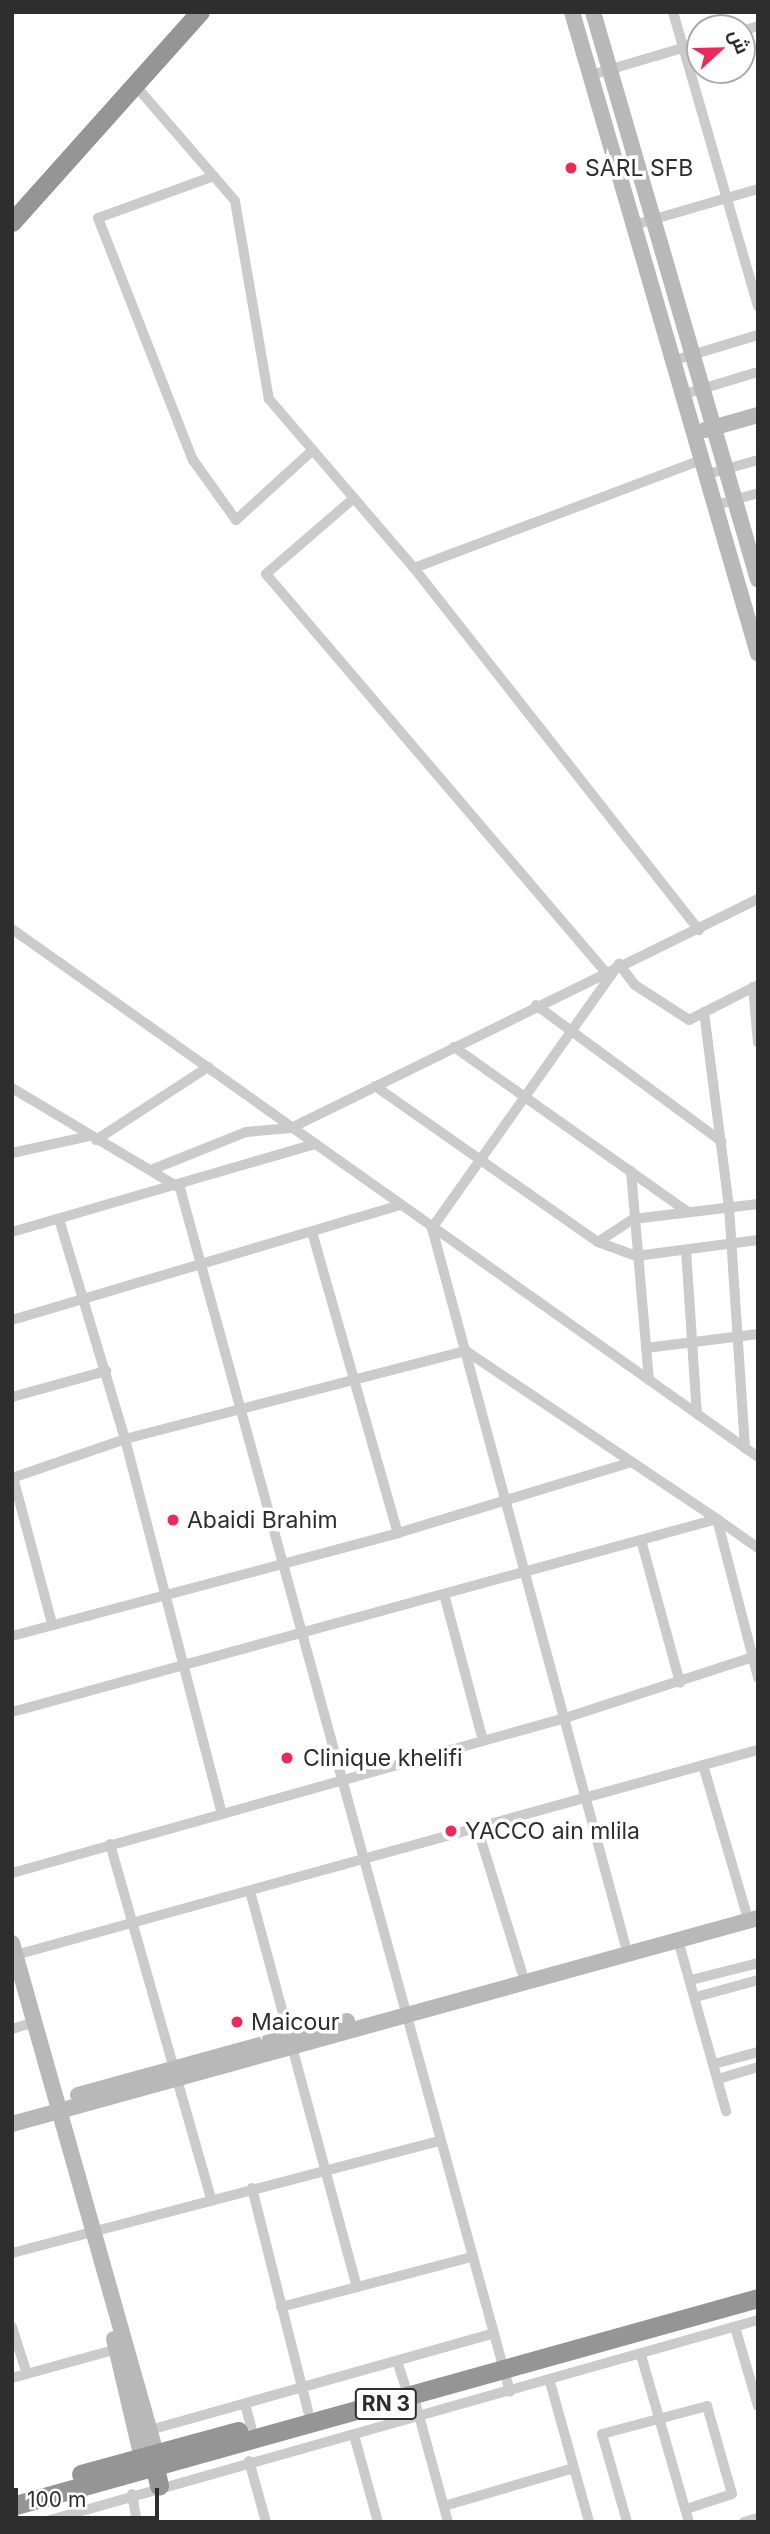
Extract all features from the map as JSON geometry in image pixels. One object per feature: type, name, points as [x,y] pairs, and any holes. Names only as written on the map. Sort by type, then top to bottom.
[{"type":"highway","points":[[12,204],[186,12]]},
{"type":"highway","points":[[12,222],[200,12]]},
{"type":"highway","name":"RN 3","points":[[502,2366],[758,2285]]},
{"type":"highway","name":"RN 3","points":[[12,2506],[409,2391],[758,2298]]},
{"type":"highway","name":"RN 3","points":[[12,2493],[153,2467],[251,2427],[308,2411],[409,2391]]},
{"type":"street","points":[[572,12],[706,466],[757,651]]},
{"type":"street","points":[[593,12],[758,580]]},
{"type":"street","points":[[673,12],[758,306]]},
{"type":"street","points":[[590,75],[686,47]]},
{"type":"street","points":[[135,85],[236,201],[269,399],[414,568],[699,930]]},
{"type":"street","points":[[214,176],[98,218],[193,460],[236,520],[313,450]]},
{"type":"street","points":[[634,225],[758,189]]},
{"type":"street","points":[[675,360],[758,335]]},
{"type":"street","points":[[685,394],[758,372]]},
{"type":"street","points":[[696,433],[758,415]]},
{"type":"street","points":[[414,568],[706,466],[727,468],[758,460]]},
{"type":"street","points":[[717,505],[758,494]]},
{"type":"street","points":[[354,498],[265,574],[607,974]]},
{"type":"street","points":[[432,1228],[570,1033],[607,974],[618,964],[699,930],[758,899]]},
{"type":"street","points":[[12,929],[758,1457]]},
{"type":"street","points":[[618,964],[635,985],[689,1020],[756,986],[758,1043]]},
{"type":"street","points":[[151,1170],[246,1132],[291,1128],[536,1005],[607,974]]},
{"type":"street","points":[[536,1005],[570,1033],[722,1141]]},
{"type":"street","points":[[704,1012],[729,1207],[745,1448]]},
{"type":"street","points":[[454,1046],[688,1212]]},
{"type":"street","points":[[12,1153],[93,1138],[208,1067]]},
{"type":"street","points":[[375,1086],[479,1162],[598,1242],[636,1256],[758,1240]]},
{"type":"street","points":[[12,1088],[180,1188],[510,2392]]},
{"type":"street","points":[[12,1232],[180,1188],[314,1144]]},
{"type":"street","points":[[631,1171],[636,1256],[649,1380]]},
{"type":"street","points":[[598,1242],[633,1219],[758,1204]]},
{"type":"street","points":[[12,1320],[203,1268],[400,1205]]},
{"type":"street","points":[[59,1219],[125,1439],[222,1814]]},
{"type":"street","points":[[432,1228],[625,1944]]},
{"type":"street","points":[[312,1232],[398,1533]]},
{"type":"street","points":[[686,1250],[697,1414]]},
{"type":"street","points":[[646,1348],[758,1334]]},
{"type":"street","points":[[52,1625],[12,1478],[125,1439],[241,1413],[466,1350]]},
{"type":"street","points":[[466,1350],[758,1548]]},
{"type":"street","points":[[12,1397],[106,1371]]},
{"type":"street","points":[[12,1636],[398,1533],[629,1463]]},
{"type":"street","points":[[12,1712],[717,1519]]},
{"type":"street","points":[[717,1519],[756,1658],[758,1678]]},
{"type":"street","points":[[640,1540],[680,1683]]},
{"type":"street","points":[[444,1594],[483,1741]]},
{"type":"street","points":[[12,1873],[565,1718],[756,1658]]},
{"type":"street","points":[[24,2026],[13,1951],[250,1891],[758,1750]]},
{"type":"street","points":[[703,1765],[754,1913]]},
{"type":"street","points":[[477,1827],[522,1972]]},
{"type":"street","points":[[110,1844],[211,2198]]},
{"type":"street","points":[[250,1891],[357,2287]]},
{"type":"street","points":[[12,2124],[52,2108],[404,2010],[678,1940],[754,1913]]},
{"type":"street","points":[[404,2010],[522,1972],[754,1913]]},
{"type":"street","points":[[678,1940],[726,2111]]},
{"type":"street","points":[[691,1980],[758,1963]]},
{"type":"street","points":[[696,1997],[758,1980]]},
{"type":"street","points":[[12,1984],[52,2108],[122,2348],[153,2467]]},
{"type":"street","points":[[714,2064],[758,2052]]},
{"type":"street","points":[[718,2079],[758,2067]]},
{"type":"street","points":[[12,2113],[52,2108]]},
{"type":"street","points":[[12,2253],[211,2198],[440,2141]]},
{"type":"street","points":[[252,2188],[308,2411]]},
{"type":"street","points":[[281,2307],[472,2257]]},
{"type":"street","points":[[153,2467],[249,2461],[419,2420],[758,2320]]},
{"type":"street","points":[[12,2327],[27,2374]]},
{"type":"street","points":[[735,2327],[757,2399]]},
{"type":"street","points":[[150,2430],[492,2334]]},
{"type":"street","points":[[12,2378],[122,2348]]},
{"type":"street","points":[[43,2522],[132,2494],[153,2467],[150,2430],[122,2348]]},
{"type":"street","points":[[641,2355],[690,2522]]},
{"type":"street","points":[[397,2361],[419,2420],[448,2522]]},
{"type":"street","points":[[550,2382],[589,2522]]},
{"type":"street","points":[[245,2404],[251,2427]]},
{"type":"street","points":[[627,2522],[603,2434],[699,2406],[711,2412],[732,2494],[686,2509]]},
{"type":"street","points":[[354,2435],[378,2522]]},
{"type":"street","points":[[249,2461],[266,2522]]},
{"type":"street","points":[[444,2506],[574,2468]]},
{"type":"street","points":[[132,2494],[137,2522]]},
{"type":"street","points":[[744,2522],[758,2518]]},
{"type":"place","name":"SARL SFB","points":[[571,168]]},
{"type":"place","name":"Abaidi Brahim","points":[[173,1520]]},
{"type":"place","name":"Clinique khelifi","points":[[287,1758]]},
{"type":"place","name":"YACCO ain mlila","points":[[451,1831]]},
{"type":"place","name":"Maicour","points":[[237,2022]]}]
